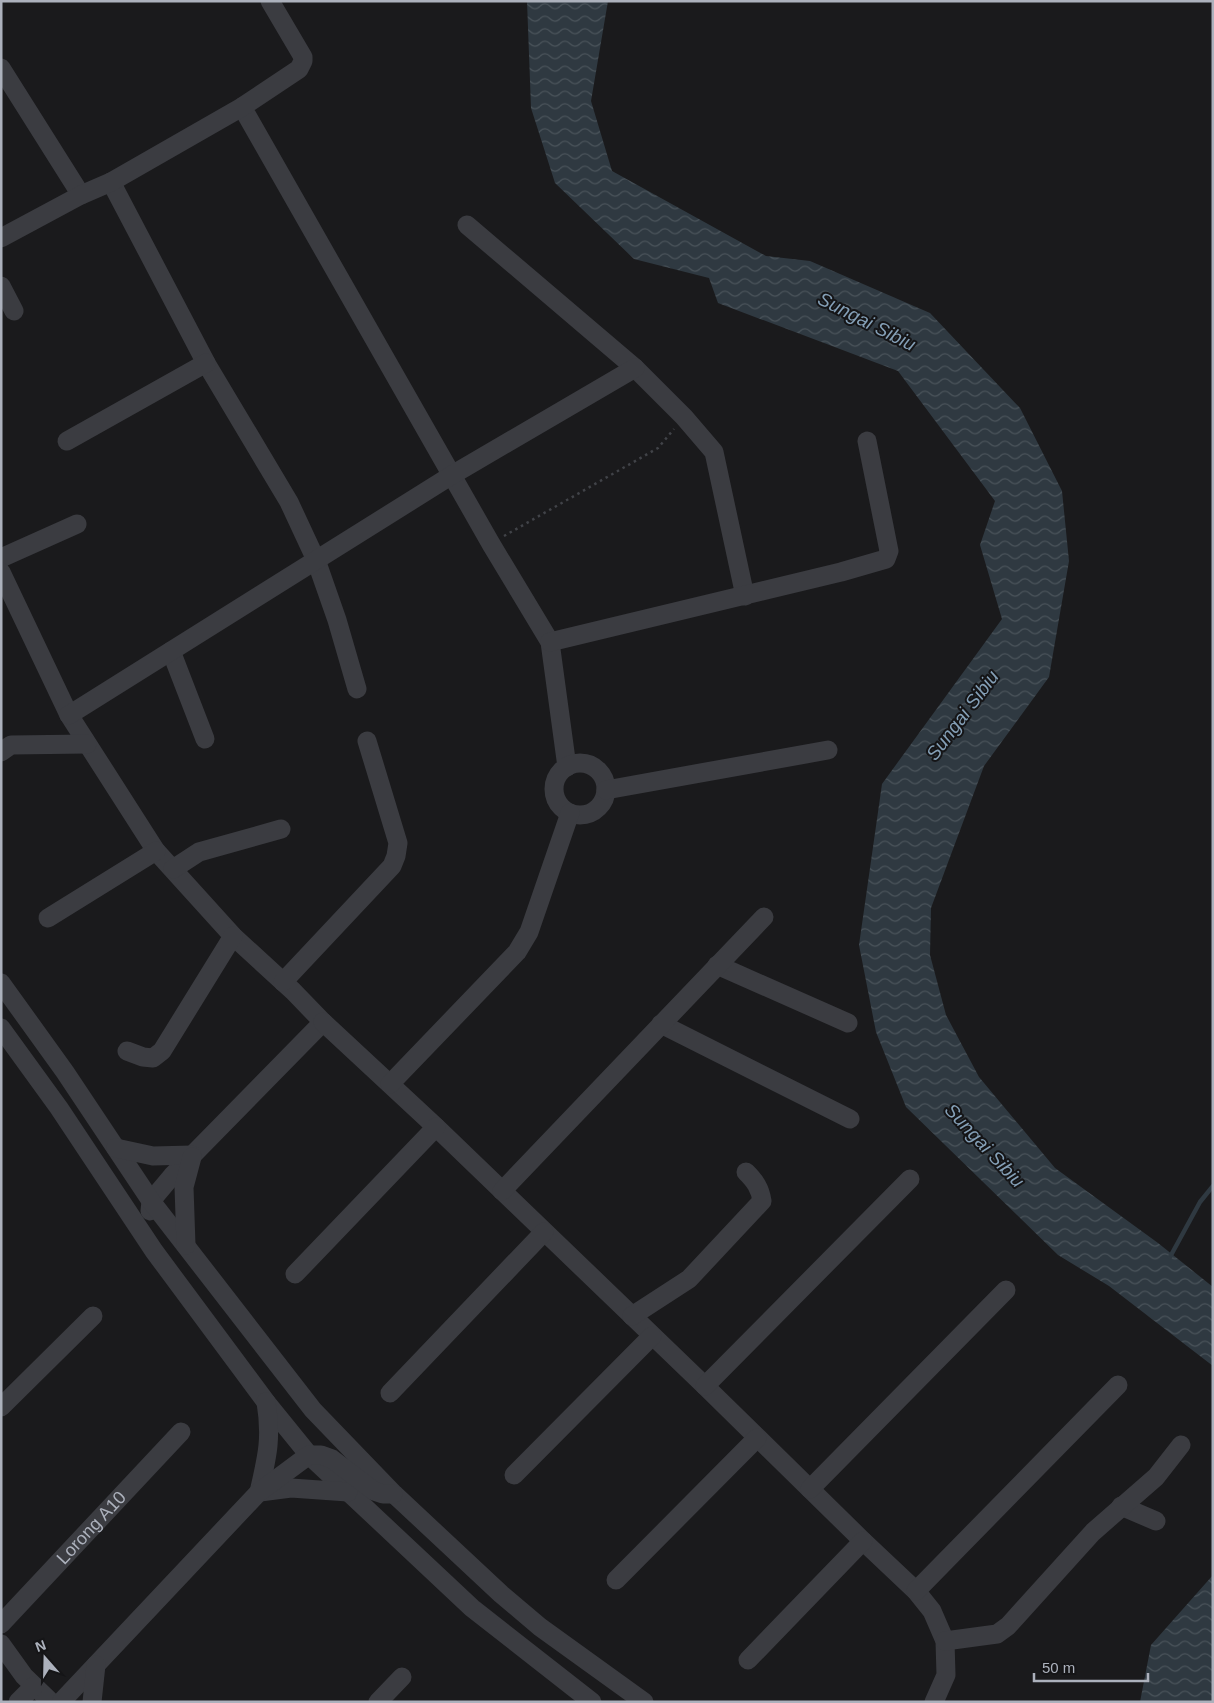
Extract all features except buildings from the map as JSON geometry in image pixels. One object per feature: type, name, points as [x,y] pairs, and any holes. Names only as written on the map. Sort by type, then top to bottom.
[{"type":"street","points":[[1,238],[80,195],[111,182],[242,106],[299,69],[303,57],[270,1]]},
{"type":"street","points":[[1,68],[80,195]]},
{"type":"street","points":[[242,106],[491,544],[550,642],[567,767]]},
{"type":"street","points":[[111,182],[206,362],[290,502],[316,560],[337,620],[357,689]]},
{"type":"street","points":[[467,225],[635,368],[684,417],[714,452],[745,596]]},
{"type":"street","points":[[1,286],[14,311]]},
{"type":"street","points":[[67,441],[206,362]]},
{"type":"street","points":[[69,715],[452,475],[635,368]]},
{"type":"street","points":[[550,642],[867,566],[886,558],[889,551],[867,441]]},
{"type":"street","points":[[1,558],[77,524]]},
{"type":"street","points":[[1,572],[69,715],[156,851],[233,936],[283,982],[322,1022],[436,1127],[916,1591],[932,1611],[945,1641],[946,1675],[934,1702]]},
{"type":"street","points":[[171,651],[205,739]]},
{"type":"street","points":[[283,982],[392,866],[396,856],[398,843],[367,741]]},
{"type":"street","points":[[1,752],[11,745],[87,744]]},
{"type":"street","points":[[606,790],[828,750]]},
{"type":"street","points":[[580,763],[593,767],[603,777],[606,790],[601,804],[594,811],[579,815],[570,813],[557,802],[554,790],[556,779],[562,770],[567,767],[580,763]]},
{"type":"street","points":[[390,1084],[517,952],[529,932],[570,813]]},
{"type":"street","points":[[173,869],[200,852],[281,828]]},
{"type":"street","points":[[48,918],[156,851]]},
{"type":"street","points":[[502,1191],[764,918]]},
{"type":"street","points":[[127,1051],[143,1057],[153,1058],[162,1051],[233,936]]},
{"type":"street","points":[[717,965],[848,1023]]},
{"type":"street","points":[[1,983],[65,1072],[151,1201],[313,1410],[394,1494],[501,1594],[534,1621],[644,1702]]},
{"type":"street","points":[[154,1251],[148,1224],[151,1201],[192,1155],[322,1022]]},
{"type":"street","points":[[661,1024],[850,1119]]},
{"type":"street","points":[[1,1028],[59,1108],[154,1251],[266,1402],[309,1455],[472,1608],[592,1702]]},
{"type":"street","points":[[295,1274],[436,1127]]},
{"type":"street","points":[[116,1148],[153,1156],[192,1155]]},
{"type":"street","points":[[186,1245],[184,1187],[192,1155]]},
{"type":"street","points":[[632,1316],[690,1279],[762,1201],[761,1191],[746,1172]]},
{"type":"street","points":[[705,1386],[910,1180]]},
{"type":"street","points":[[390,1393],[544,1232]]},
{"type":"street","points":[[810,1489],[1006,1290]]},
{"type":"street","points":[[1,1407],[93,1316]]},
{"type":"street","points":[[514,1475],[652,1336]]},
{"type":"street","points":[[916,1591],[1118,1385]]},
{"type":"street","points":[[259,1492],[268,1454],[270,1426],[266,1402]]},
{"type":"street","name":"Lorong A10","points":[[1,1624],[181,1432]]},
{"type":"street","points":[[616,1580],[757,1438]]},
{"type":"street","points":[[945,1641],[997,1634],[1008,1626],[1093,1532],[1156,1477],[1181,1445]]},
{"type":"street","points":[[61,1702],[259,1492],[309,1455],[321,1455],[332,1459],[374,1490],[384,1494],[394,1494]]},
{"type":"street","points":[[259,1492],[291,1488],[348,1492]]},
{"type":"street","points":[[1121,1506],[1156,1521]]},
{"type":"street","points":[[748,1660],[863,1541]]},
{"type":"street","points":[[1,1644],[24,1676],[51,1702]]},
{"type":"street","points":[[92,1702],[96,1665]]},
{"type":"street","points":[[378,1702],[402,1677]]},
{"type":"street","points":[[18,1702],[34,1686]]},
{"type":"path","points":[[491,544],[658,448],[684,417]]},
{"type":"water","name":"Sungai Sibiu","points":[[527,1],[608,1],[591,101],[612,171],[766,256],[810,261],[930,313],[1020,408],[1062,491],[1069,561],[1049,677],[984,766],[931,908],[930,955],[946,1015],[979,1077],[1055,1168],[1158,1243],[1213,1287],[1213,1366],[1109,1286],[1058,1255],[906,1107],[876,1032],[859,945],[882,784],[1002,619],[980,545],[995,501],[898,371],[718,303],[709,278],[634,259],[555,183],[531,108]]},
{"type":"water","points":[[1213,1575],[1213,1702],[1140,1702],[1151,1645]]},
{"type":"waterway","points":[[1170,1257],[1200,1202],[1213,1186]]}]
